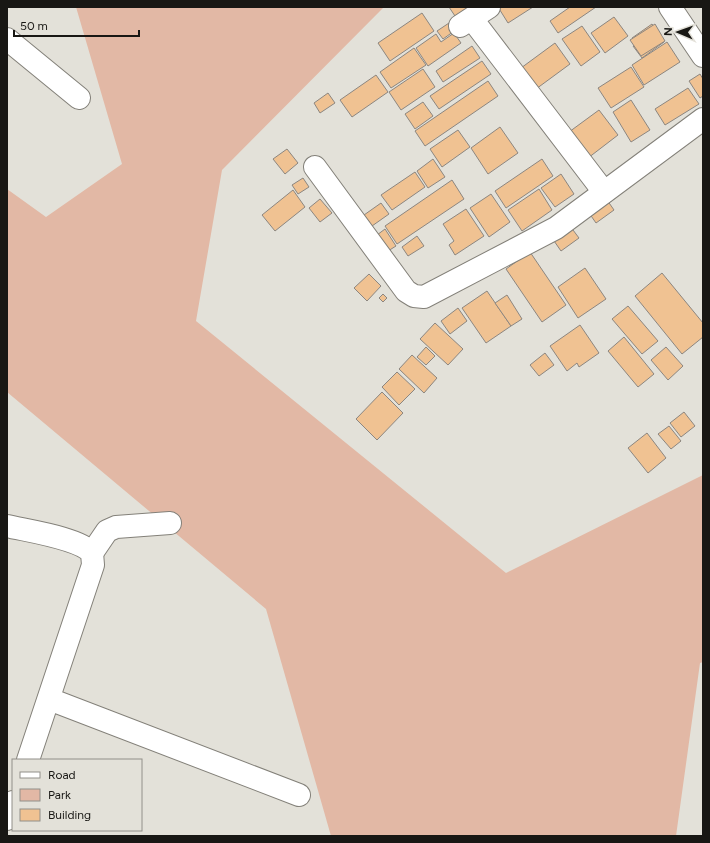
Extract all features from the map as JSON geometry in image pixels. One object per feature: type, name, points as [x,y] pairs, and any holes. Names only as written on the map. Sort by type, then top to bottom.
[{"type":"street","points":[[670,7],[703,56]]},
{"type":"street","points":[[473,17],[604,192]]},
{"type":"street","points":[[7,39],[79,98]]},
{"type":"street","points":[[315,167],[406,291],[414,296],[424,297],[556,228],[703,119]]},
{"type":"street","points":[[92,553],[107,531],[116,527],[170,523]]},
{"type":"street","points":[[7,526],[71,541],[87,547],[92,553],[93,565],[28,759]]},
{"type":"street","points":[[49,700],[299,795]]},
{"type":"street","points":[[7,819],[12,805]]},
{"type":"green space","points":[[76,7],[384,7],[222,170],[196,321],[506,573],[703,475],[703,662],[700,663],[676,836],[331,836],[266,609],[7,392],[7,189],[46,217],[122,164]]},
{"type":"building","points":[[449,7],[469,7],[455,16]]},
{"type":"building","points":[[498,7],[533,7],[508,23]]},
{"type":"building","points":[[570,7],[596,7],[558,33],[550,21]]},
{"type":"building","points":[[422,13],[434,31],[390,61],[378,43]]},
{"type":"building","points":[[614,17],[628,36],[605,53],[591,33]]},
{"type":"building","points":[[452,21],[457,29],[443,39],[437,31]]},
{"type":"building","points":[[652,24],[664,42],[642,58],[633,46],[636,44],[632,38]]},
{"type":"building","points":[[655,24],[665,41],[641,56],[630,40]]},
{"type":"building","points":[[582,26],[600,52],[581,66],[562,39]]},
{"type":"building","points":[[454,33],[461,43],[428,66],[416,48],[436,34],[441,42]]},
{"type":"building","points":[[667,42],[680,62],[644,85],[632,65]]},
{"type":"building","points":[[555,43],[570,64],[536,89],[521,68]]},
{"type":"building","points":[[472,46],[480,58],[443,82],[436,71]]},
{"type":"building","points":[[414,48],[426,65],[391,88],[380,72]]},
{"type":"building","points":[[482,61],[491,74],[439,109],[430,96]]},
{"type":"building","points":[[631,67],[644,87],[611,108],[598,88]]},
{"type":"building","points":[[423,69],[435,87],[401,110],[389,92]]},
{"type":"building","points":[[700,74],[703,79],[703,96],[700,98],[689,81]]},
{"type":"building","points":[[376,75],[388,92],[352,117],[340,100]]},
{"type":"building","points":[[488,81],[498,96],[425,146],[415,131]]},
{"type":"building","points":[[688,88],[699,104],[665,125],[655,109]]},
{"type":"building","points":[[328,93],[335,103],[320,113],[314,103]]},
{"type":"building","points":[[631,100],[650,130],[631,142],[613,112]]},
{"type":"building","points":[[423,102],[433,116],[415,129],[405,114]]},
{"type":"building","points":[[599,110],[618,135],[588,158],[569,132]]},
{"type":"building","points":[[500,127],[518,153],[488,174],[471,148]]},
{"type":"building","points":[[458,130],[470,147],[442,167],[430,149]]},
{"type":"building","points":[[287,149],[298,163],[285,174],[273,159]]},
{"type":"building","points":[[433,159],[445,177],[428,188],[417,171]]},
{"type":"building","points":[[542,159],[553,176],[506,208],[495,191]]},
{"type":"building","points":[[415,172],[425,187],[392,210],[381,195]]},
{"type":"building","points":[[561,174],[574,194],[555,207],[541,188]]},
{"type":"building","points":[[303,178],[309,187],[298,194],[292,185]]},
{"type":"building","points":[[452,180],[464,199],[397,244],[385,226]]},
{"type":"building","points":[[539,189],[552,210],[522,231],[508,210]]},
{"type":"building","points":[[293,190],[305,207],[275,231],[262,215]]},
{"type":"building","points":[[491,194],[510,222],[489,237],[470,208]]},
{"type":"building","points":[[605,197],[614,210],[596,223],[587,210]]},
{"type":"building","points":[[320,199],[332,213],[320,222],[309,208]]},
{"type":"building","points":[[381,203],[389,214],[372,226],[364,215]]},
{"type":"building","points":[[466,209],[484,236],[455,255],[449,245],[454,241],[443,224]]},
{"type":"building","points":[[570,226],[579,238],[561,251],[552,238]]},
{"type":"building","points":[[385,229],[396,246],[388,251],[377,235]]},
{"type":"building","points":[[417,236],[424,246],[408,256],[402,247]]},
{"type":"building","points":[[530,252],[566,305],[542,322],[506,269]]},
{"type":"building","points":[[585,268],[606,299],[578,318],[558,287]]},
{"type":"building","points":[[662,273],[703,323],[703,337],[682,354],[635,296]]},
{"type":"building","points":[[369,274],[381,286],[367,301],[354,288]]},
{"type":"building","points":[[487,291],[511,326],[486,343],[462,308]]},
{"type":"building","points":[[383,294],[387,298],[383,302],[379,298]]},
{"type":"building","points":[[507,295],[522,319],[511,326],[495,303]]},
{"type":"building","points":[[628,306],[658,341],[642,354],[612,319]]},
{"type":"building","points":[[458,308],[467,321],[450,334],[441,321]]},
{"type":"building","points":[[435,323],[463,349],[448,365],[420,339]]},
{"type":"building","points":[[580,325],[599,353],[579,367],[577,363],[567,371],[550,346]]},
{"type":"building","points":[[624,337],[654,374],[638,387],[608,351]]},
{"type":"building","points":[[426,347],[435,356],[426,365],[417,357]]},
{"type":"building","points":[[666,347],[683,366],[668,380],[651,360]]},
{"type":"building","points":[[545,353],[554,365],[539,376],[530,365]]},
{"type":"building","points":[[412,355],[437,378],[424,393],[399,369]]},
{"type":"building","points":[[397,372],[415,389],[399,405],[382,387]]},
{"type":"building","points":[[382,392],[403,413],[377,440],[356,419]]},
{"type":"building","points":[[684,412],[695,426],[681,437],[670,423]]},
{"type":"building","points":[[669,426],[681,441],[671,449],[658,434]]},
{"type":"building","points":[[647,433],[666,458],[648,473],[628,448]]}]
